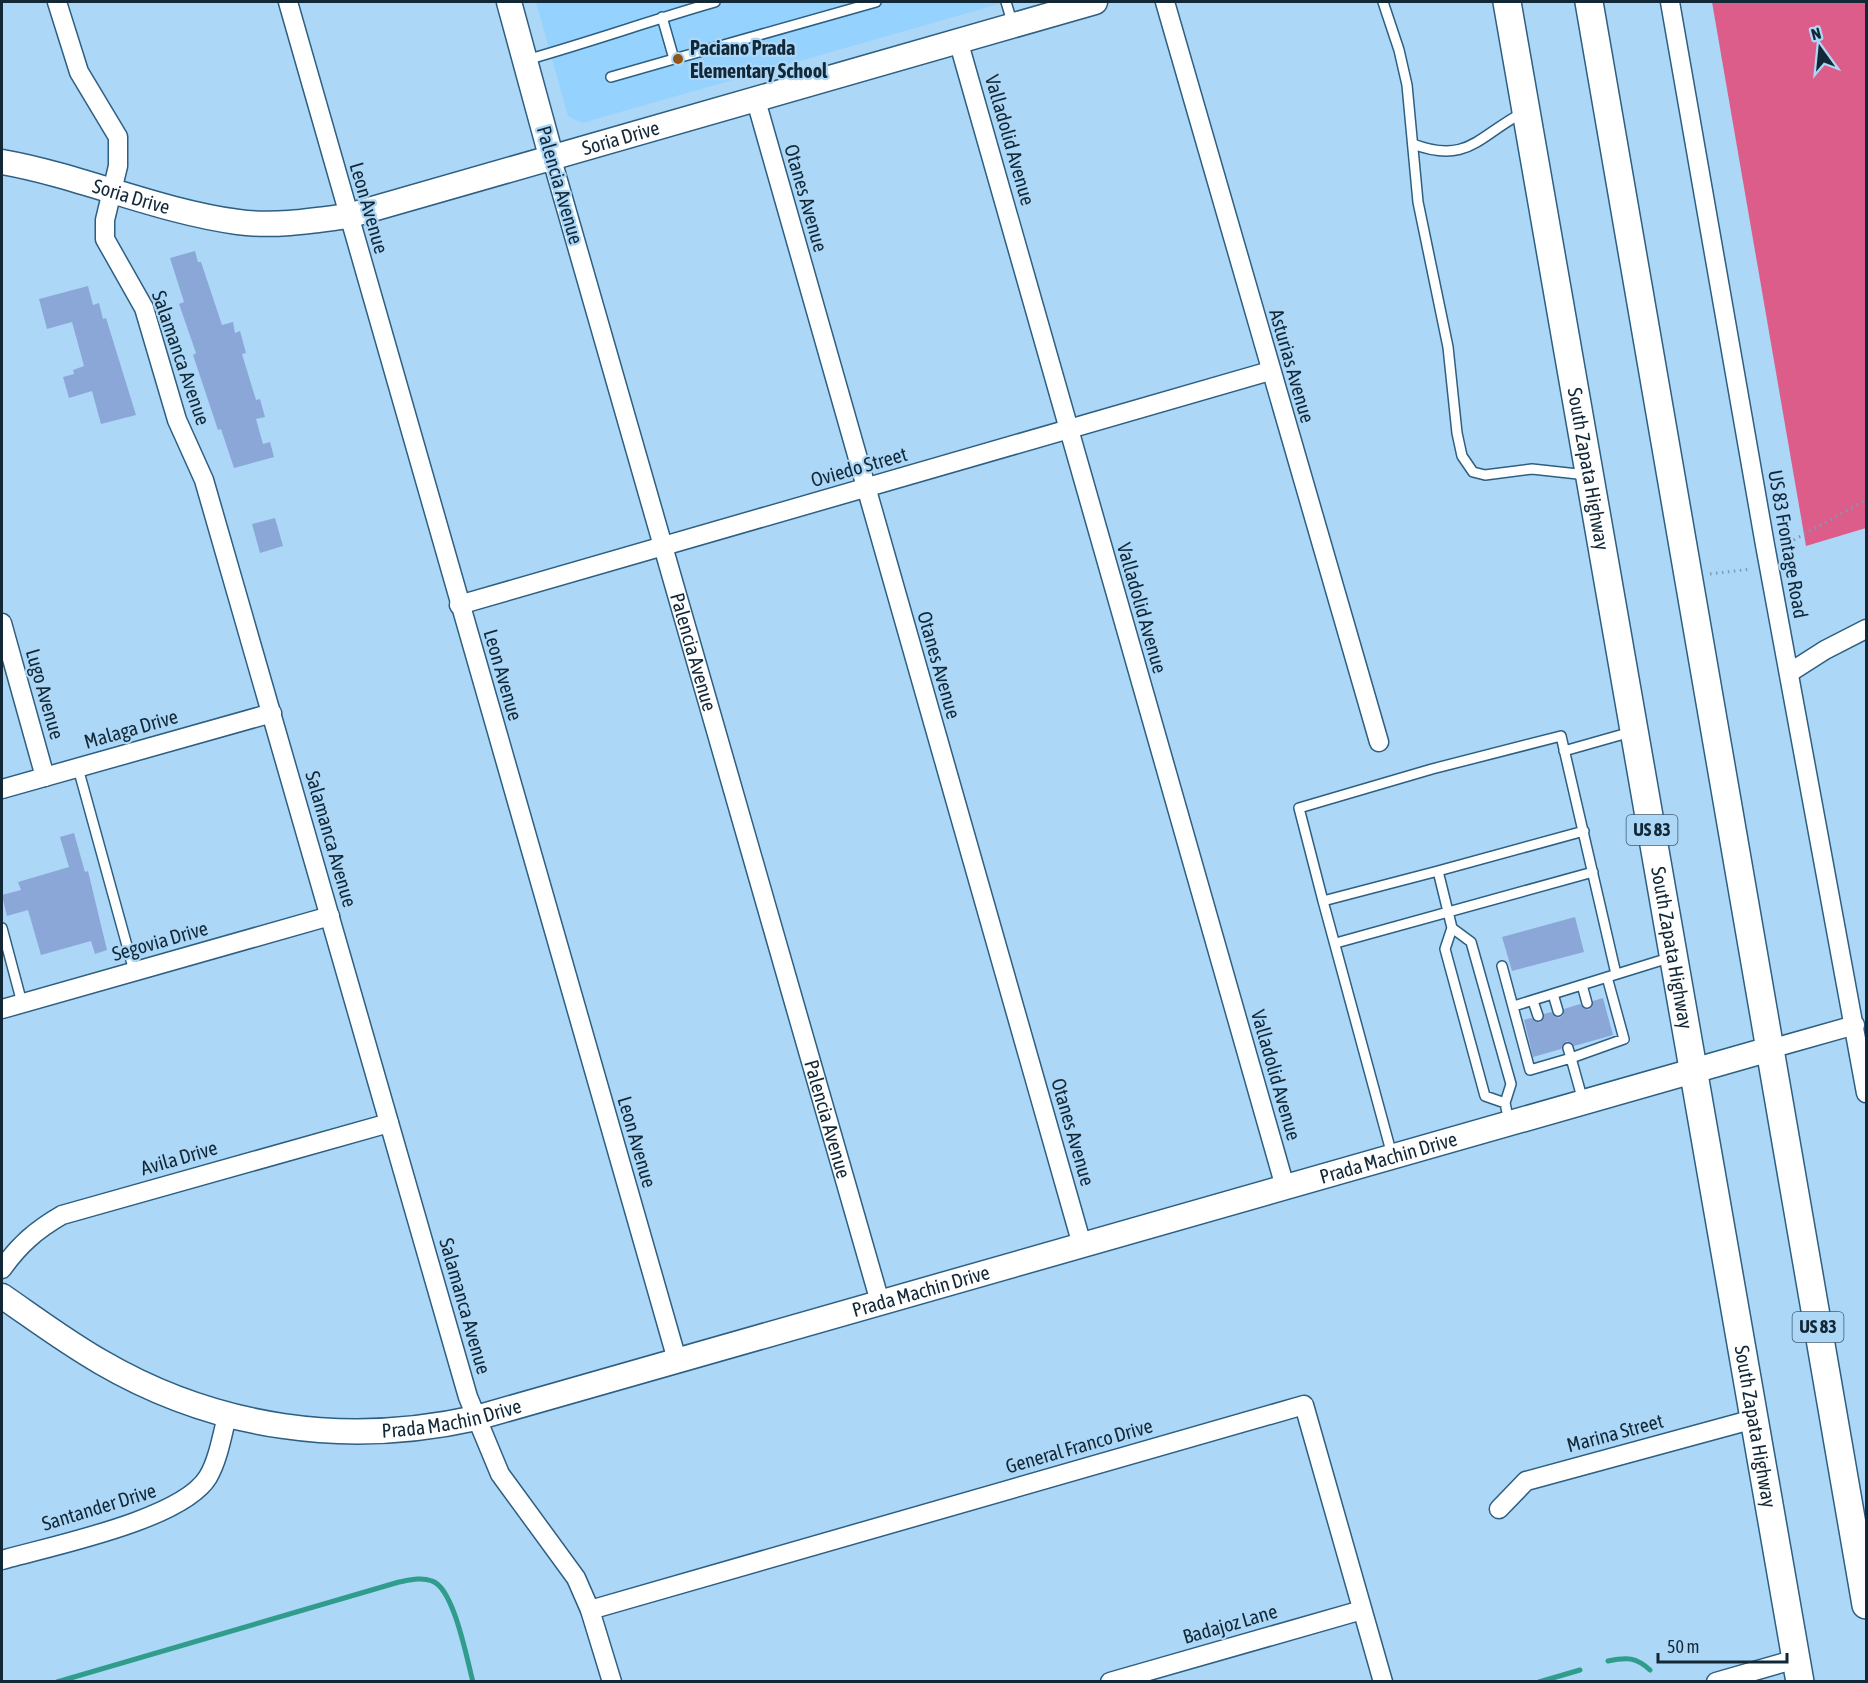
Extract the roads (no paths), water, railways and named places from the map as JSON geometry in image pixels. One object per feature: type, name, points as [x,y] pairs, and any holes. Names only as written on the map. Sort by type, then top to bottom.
[{"type":"main road","name":"South Zapata Highway","points":[[1507,2],[1798,1670]]},
{"type":"main road","name":"US 83","points":[[1589,2],[1866,1605]]},
{"type":"street","name":"Salamanca Avenue","points":[[57,2],[79,72],[118,137],[119,151],[105,220],[105,239],[144,308],[177,420],[204,480],[476,1418],[500,1474],[576,1578],[591,1610],[612,1682]]},
{"type":"street","name":"Leon Avenue","points":[[288,2],[676,1360]]},
{"type":"street","name":"Palencia Avenue","points":[[509,2],[662,547],[880,1302]]},
{"type":"street","name":"Soria Drive","points":[[2,162],[187,213],[240,222],[297,223],[348,216],[755,97],[1095,2]]},
{"type":"street","name":"Asturias Avenue","points":[[1165,2],[1379,742]]},
{"type":"street","name":"US 83 Frontage Road","points":[[1670,2],[1765,545],[1866,1093]]},
{"type":"street","name":"Valladolid Avenue","points":[[958,40],[1067,430],[1285,1187]]},
{"type":"street","name":"Otanes Avenue","points":[[755,97],[1082,1245]]},
{"type":"street","name":"Oviedo Street","points":[[459,605],[1270,371]]},
{"type":"street","name":"Lugo Avenue","points":[[2,623],[45,777]]},
{"type":"street","points":[[1789,673],[1825,650],[1866,629]]},
{"type":"street","name":"Malaga Drive","points":[[2,789],[272,713]]},
{"type":"street","name":"Segovia Drive","points":[[2,1009],[330,916]]},
{"type":"street","name":"Prada Machin Drive","points":[[2,1296],[99,1361],[146,1386],[227,1416],[299,1430],[347,1432],[423,1428],[476,1418],[1393,1157],[1507,1113],[1583,1101],[1855,1025]]},
{"type":"street","name":"Avila Drive","points":[[2,1269],[17,1246],[39,1228],[62,1215],[389,1123]]},
{"type":"street","name":"General Franco Drive","points":[[591,1610],[1304,1405],[1383,1682]]},
{"type":"street","name":"Santander Drive","points":[[2,1560],[172,1509],[196,1491],[208,1477],[227,1416]]},
{"type":"street","name":"Marina Street","points":[[1499,1509],[1526,1480],[1754,1419]]},
{"type":"street","name":"Badajoz Lane","points":[[1110,1682],[1362,1610]]},
{"type":"street","points":[[1716,1682],[1798,1670]]},
{"type":"lane","points":[[525,60],[611,36],[662,17],[715,2]]},
{"type":"lane","points":[[611,77],[876,2]]},
{"type":"lane","points":[[1006,2],[1013,25]]},
{"type":"lane","points":[[1383,2],[1389,15],[1405,76],[1419,202],[1448,347],[1457,433],[1462,456],[1473,472],[1485,475],[1532,469],[1590,476]]},
{"type":"lane","points":[[662,17],[675,59]]},
{"type":"lane","points":[[1413,144],[1432,151],[1466,149],[1480,142],[1500,124],[1526,111]]},
{"type":"lane","points":[[1564,751],[1635,730]]},
{"type":"lane","points":[[1393,1157],[1299,808],[1561,736],[1593,873],[1624,1039],[1599,1043],[1570,1058],[1530,1070],[1502,966]]},
{"type":"lane","points":[[78,768],[134,971]]},
{"type":"lane","points":[[1323,901],[1584,831]]},
{"type":"lane","points":[[1438,871],[1452,928],[1445,949],[1485,1096],[1507,1113],[1511,1084],[1471,942],[1452,928]]},
{"type":"lane","points":[[1336,943],[1593,873]]},
{"type":"lane","points":[[2,928],[22,1003]]},
{"type":"lane","points":[[1514,1006],[1674,957]]},
{"type":"lane","points":[[1582,985],[1587,1003]]},
{"type":"lane","points":[[1553,994],[1558,1011]]},
{"type":"lane","points":[[1533,1001],[1538,1016]]},
{"type":"lane","points":[[1568,1048],[1583,1101]]},
{"type":"lane","points":[[1548,1053],[1551,1064]]},
{"type":"waterway","points":[[57,1682],[399,1582],[420,1579],[432,1581],[440,1586],[447,1597],[463,1642],[473,1682]]},
{"type":"waterway","points":[[1608,1661],[1631,1659],[1650,1670]]},
{"type":"waterway","points":[[1539,1682],[1580,1670]]},
{"type":"place","name":"Paciano Prada Elementary School","points":[[678,59]]}]
